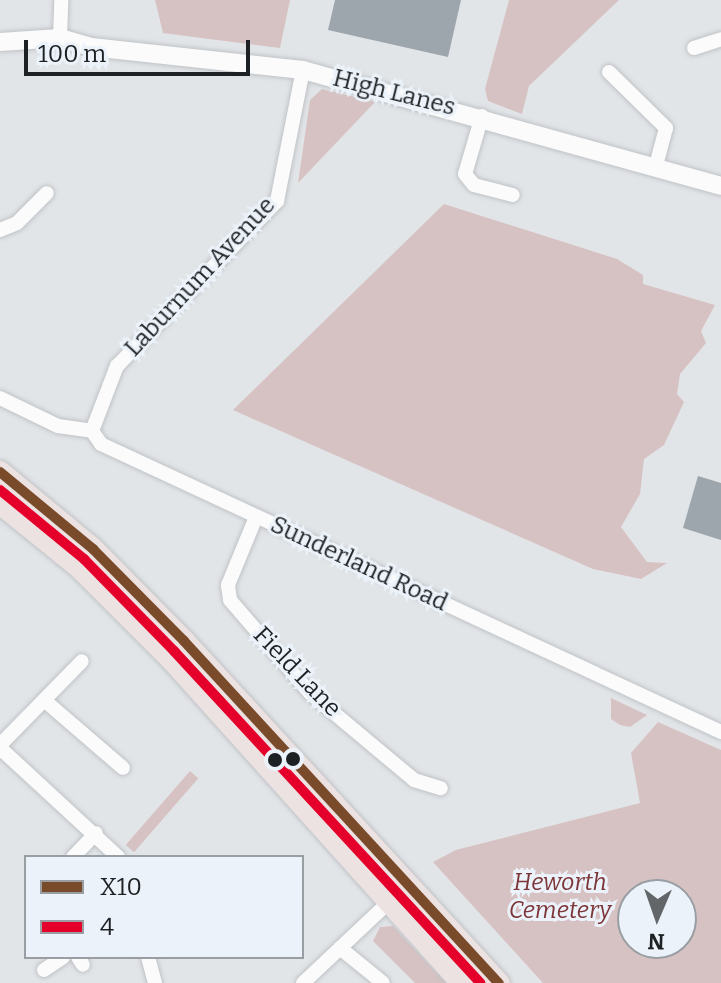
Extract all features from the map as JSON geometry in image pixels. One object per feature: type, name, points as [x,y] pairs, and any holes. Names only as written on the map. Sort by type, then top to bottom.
[{"type":"highway","points":[[0,472],[93,549],[184,641],[499,983]]},
{"type":"highway","points":[[0,503],[79,567],[174,662],[462,983]]},
{"type":"street","points":[[60,38],[61,0]]},
{"type":"street","name":"High Lanes","points":[[0,42],[60,38],[303,70],[482,116],[721,186]]},
{"type":"street","points":[[694,48],[721,39]]},
{"type":"street","name":"Laburnum Avenue","points":[[92,431],[117,366],[277,201],[303,70]]},
{"type":"street","points":[[609,72],[666,128],[655,169]]},
{"type":"street","points":[[482,116],[465,174],[474,185],[513,195]]},
{"type":"street","points":[[0,230],[17,223],[47,193]]},
{"type":"street","name":"Sunderland Road","points":[[0,398],[58,426],[92,431],[101,444],[721,732]]},
{"type":"street","name":"Field Lane","points":[[256,517],[228,585],[230,600],[310,693],[414,780],[441,788]]},
{"type":"street","points":[[82,661],[0,747],[116,855]]},
{"type":"street","points":[[44,700],[123,768]]},
{"type":"street","points":[[75,855],[96,833]]},
{"type":"street","points":[[303,983],[408,884]]},
{"type":"street","points":[[340,948],[383,983]]},
{"type":"street","points":[[44,970],[60,959]]},
{"type":"street","points":[[149,959],[155,983]]},
{"type":"green space","points":[[155,0],[290,0],[280,48],[163,33]]},
{"type":"green space","points":[[509,0],[619,0],[529,86],[522,114],[488,101],[485,89]]},
{"type":"green space","points":[[322,89],[375,102],[298,183],[310,100]]},
{"type":"green space","points":[[444,204],[617,259],[643,275],[643,284],[715,305],[701,331],[706,343],[680,374],[677,394],[684,402],[664,445],[644,459],[640,494],[621,527],[647,562],[667,563],[641,579],[593,569],[233,410]]},
{"type":"green space","points":[[611,698],[647,715],[630,727],[620,725],[611,719]]},
{"type":"green space","name":"Heworth Cemetery","points":[[658,722],[721,750],[721,983],[543,983],[433,862],[456,850],[640,803],[631,753]]},
{"type":"green space","points":[[190,771],[198,778],[134,852],[126,845]]},
{"type":"green space","points":[[393,926],[446,983],[415,983],[373,941],[380,927]]},
{"type":"building","points":[[335,0],[461,0],[448,57],[328,30]]},
{"type":"building","points":[[698,476],[721,483],[721,540],[683,528]]},
{"type":"transit line","name":"X10","points":[[0,472],[93,549],[184,641],[499,983]]},
{"type":"transit line","name":"4","points":[[0,490],[84,559],[174,651],[480,983]]}]
